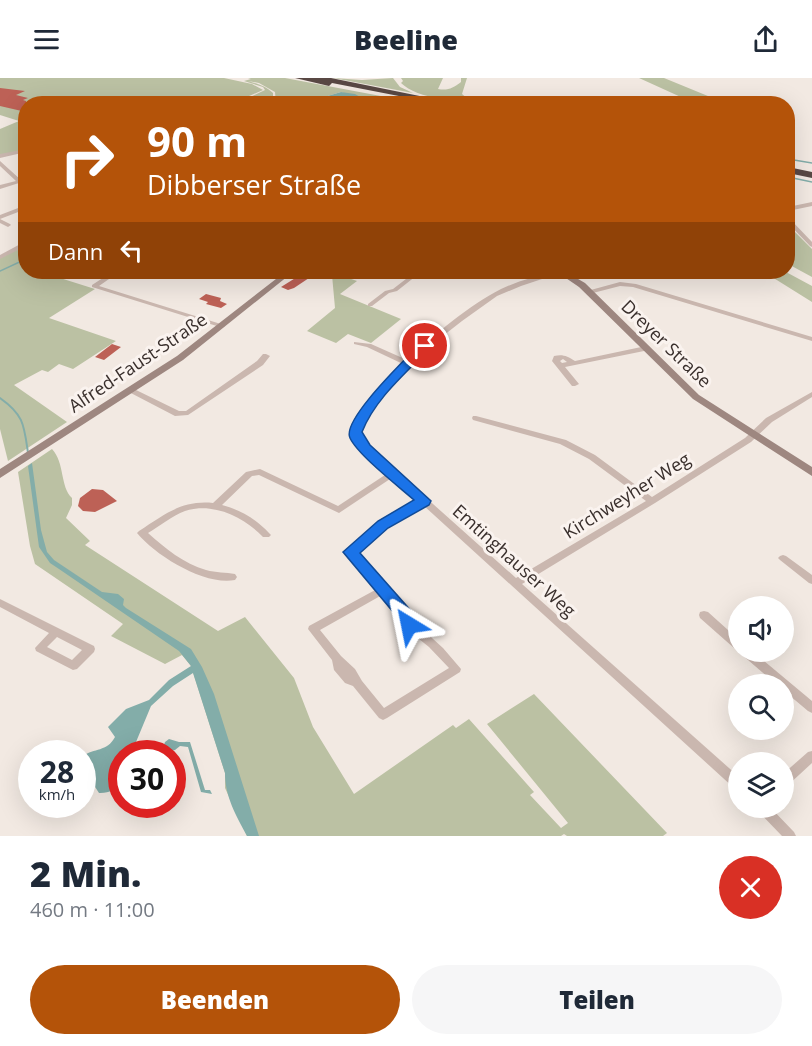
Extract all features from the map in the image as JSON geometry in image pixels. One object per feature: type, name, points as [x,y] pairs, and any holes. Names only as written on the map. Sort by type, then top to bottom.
[{"type":"highway","points":[[299,78],[392,96]]},
{"type":"highway","points":[[319,78],[414,96]]},
{"type":"highway","points":[[402,86],[429,96]]},
{"type":"highway","points":[[795,169],[812,173]]},
{"type":"street","points":[[0,156],[18,152]]},
{"type":"street","points":[[0,163],[18,179]]},
{"type":"street","points":[[0,189],[18,185]]},
{"type":"street","points":[[795,208],[812,204]]},
{"type":"street","points":[[8,225],[0,219],[18,211]]},
{"type":"street","points":[[795,227],[812,245]]},
{"type":"street","points":[[0,257],[18,247]]},
{"type":"street","points":[[105,279],[94,286],[222,326]]},
{"type":"street","name":"Alfred-Faust-Straße","points":[[0,474],[131,391],[222,326],[280,279]]},
{"type":"street","points":[[370,304],[409,279]]},
{"type":"street","points":[[356,343],[369,345],[408,363],[447,327],[495,296],[534,279]]},
{"type":"street","name":"Dreyer Straße","points":[[570,279],[589,292],[695,396],[812,472]]},
{"type":"street","points":[[589,292],[629,284],[812,339]]},
{"type":"street","points":[[575,384],[560,366],[646,348]]},
{"type":"street","points":[[131,391],[178,414],[188,413],[260,363],[266,356]]},
{"type":"street","name":"Emtinghauser Weg","points":[[408,363],[370,406],[356,432],[359,441],[728,775]]},
{"type":"street","name":"Kirchweyher Weg","points":[[516,583],[652,501],[753,435],[769,420],[812,394]]},
{"type":"street","points":[[476,418],[562,442],[592,457],[652,501]]},
{"type":"street","points":[[216,506],[249,474],[260,472],[339,510],[393,473]]},
{"type":"street","points":[[382,591],[313,629],[337,659],[344,663],[355,676],[357,683],[383,715],[456,669],[428,640],[420,637],[409,625],[407,617],[350,552],[383,525],[424,501]]},
{"type":"street","points":[[232,577],[214,578],[194,569],[166,555],[142,533],[183,508],[216,506],[257,524],[266,535]]},
{"type":"street","points":[[783,558],[812,580]]},
{"type":"street","points":[[0,603],[56,632]]},
{"type":"street","points":[[704,615],[728,636]]},
{"type":"street","points":[[758,662],[812,708]]},
{"type":"street","points":[[794,772],[812,756]]},
{"type":"street","points":[[773,818],[790,836]]},
{"type":"green space","points":[[0,78],[224,78],[252,84],[263,90],[249,96],[18,96],[18,121],[0,115]]},
{"type":"green space","points":[[248,78],[285,78],[381,96],[352,96],[341,92],[328,96],[275,96],[275,92],[259,83],[248,81],[264,87],[273,93],[273,96],[253,96],[265,90],[263,87],[244,81],[251,79]]},
{"type":"green space","points":[[333,78],[362,80],[393,78],[400,87],[413,93]]},
{"type":"green space","points":[[401,78],[443,78],[438,89],[445,90],[461,82],[461,78],[467,78],[462,94],[464,96],[428,96],[408,88],[401,83],[403,81]]},
{"type":"green space","points":[[639,78],[664,78],[708,96],[679,96]]},
{"type":"green space","points":[[18,121],[18,151],[0,155],[0,129]]},
{"type":"green space","points":[[795,232],[812,249],[812,277],[795,268]]},
{"type":"green space","points":[[18,248],[18,279],[63,279],[95,289],[49,318],[116,341],[73,369],[59,364],[48,372],[42,370],[14,385],[67,422],[8,461],[0,429],[0,258]]},
{"type":"green space","points":[[795,277],[812,286],[812,302],[775,279],[795,279]]},
{"type":"green space","points":[[332,279],[351,279],[357,281],[340,294],[401,319],[371,343],[348,334],[336,343],[307,331],[335,308]]},
{"type":"green space","points":[[52,449],[59,461],[66,488],[72,498],[72,505],[66,518],[90,541],[85,545],[218,631],[245,617],[294,678],[313,727],[354,794],[453,725],[456,728],[469,719],[534,792],[530,795],[561,828],[568,823],[487,724],[534,694],[667,833],[663,836],[567,836],[564,834],[561,836],[247,836],[225,788],[225,773],[191,666],[182,655],[165,664],[111,636],[123,624],[35,564],[18,472]]},
{"type":"water","points":[[341,92],[358,96],[328,96]]},
{"type":"water","points":[[32,463],[41,530],[47,552],[54,560],[102,592],[118,594],[124,599],[123,605],[126,608],[191,649],[214,694],[259,836],[247,836],[232,806],[225,782],[225,773],[193,673],[173,686],[151,706],[137,740],[113,740],[115,737],[108,727],[126,709],[149,700],[169,680],[191,666],[179,651],[50,563],[39,547],[28,466]]},
{"type":"water","points":[[186,742],[190,742],[205,790],[210,790],[212,794],[201,792]]},
{"type":"water","points":[[108,745],[108,792],[99,793],[96,788],[96,750]]},
{"type":"building","points":[[0,88],[25,91],[16,95],[20,96],[18,96],[18,110],[0,106]]},
{"type":"building","points":[[294,279],[308,279],[288,290],[281,287]]},
{"type":"building","points":[[206,294],[221,298],[220,301],[227,304],[221,308],[206,304],[208,302],[199,299]]},
{"type":"building","points":[[112,344],[121,347],[104,360],[95,357]]},
{"type":"building","points":[[92,489],[103,490],[117,501],[95,512],[83,511],[78,506],[80,498]]},
{"type":"waterway","points":[[795,160],[812,163]]},
{"type":"waterway","points":[[795,178],[812,182]]},
{"type":"waterway","points":[[0,271],[18,263]]},
{"type":"waterway","points":[[0,398],[14,410],[22,421],[28,453]]},
{"type":"route","points":[[409,625],[407,617],[350,552],[383,525],[424,501],[366,448],[356,437],[356,432],[360,420],[382,391],[425,346]]}]
